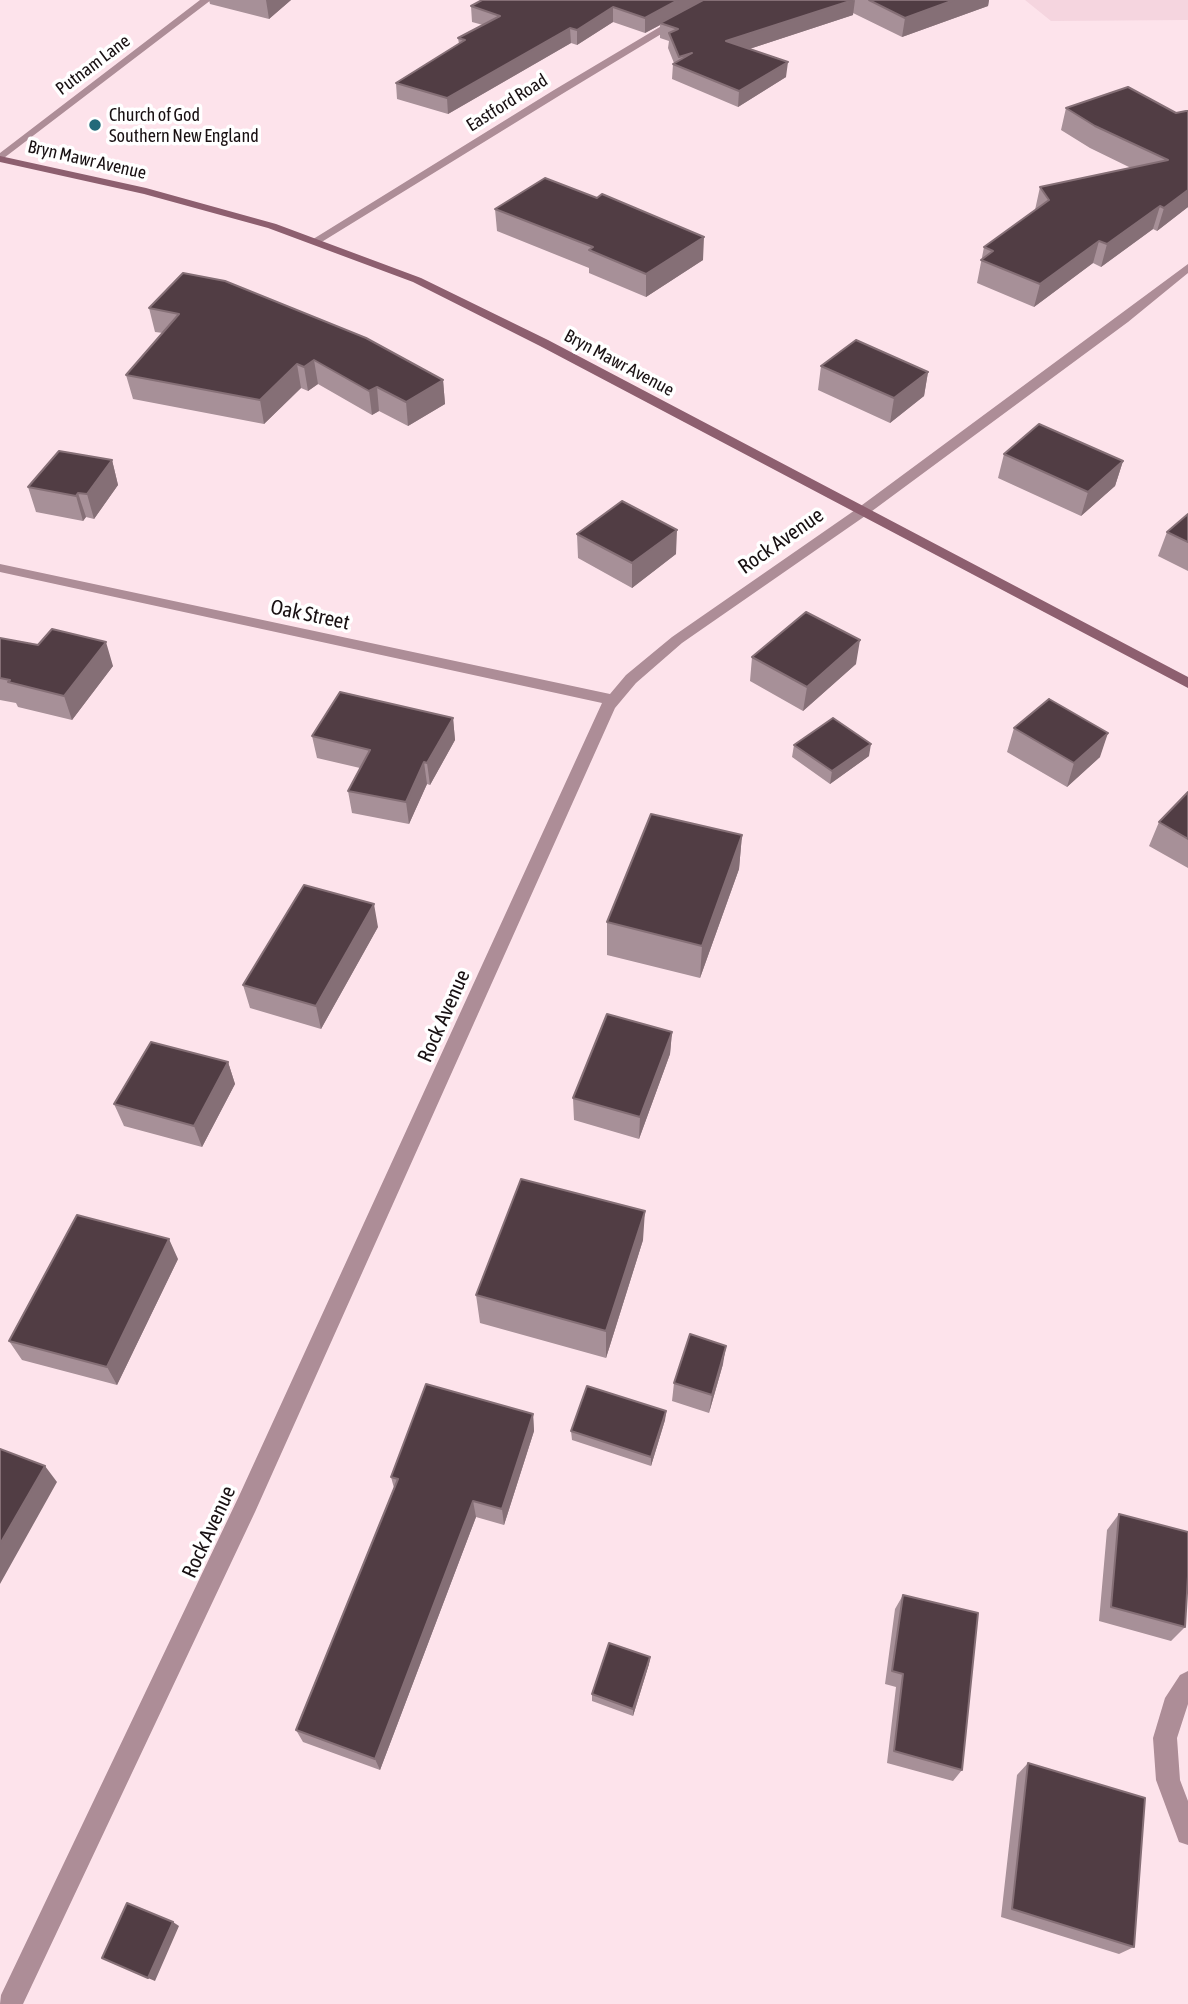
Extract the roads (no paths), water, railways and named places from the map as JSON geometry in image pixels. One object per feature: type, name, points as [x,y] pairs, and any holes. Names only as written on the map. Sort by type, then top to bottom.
[{"type":"street","name":"Putnam Lane","points":[[0,158],[206,0]]},
{"type":"street","name":"Eastford Road","points":[[316,241],[688,14],[719,0]]},
{"type":"street","name":"Bryn Mawr Avenue","points":[[0,158],[146,191],[316,241],[417,280],[1188,683]]},
{"type":"street","name":"Rock Avenue","points":[[10,2004],[247,1504],[612,700],[631,679],[677,640],[863,511],[1124,319],[1188,267]]},
{"type":"street","name":"Oak Street","points":[[0,568],[612,700]]},
{"type":"street","points":[[1188,1683],[1173,1706],[1165,1738],[1168,1780],[1188,1833]]},
{"type":"place","name":"Church of God Southern New England","points":[[95,125]]}]
